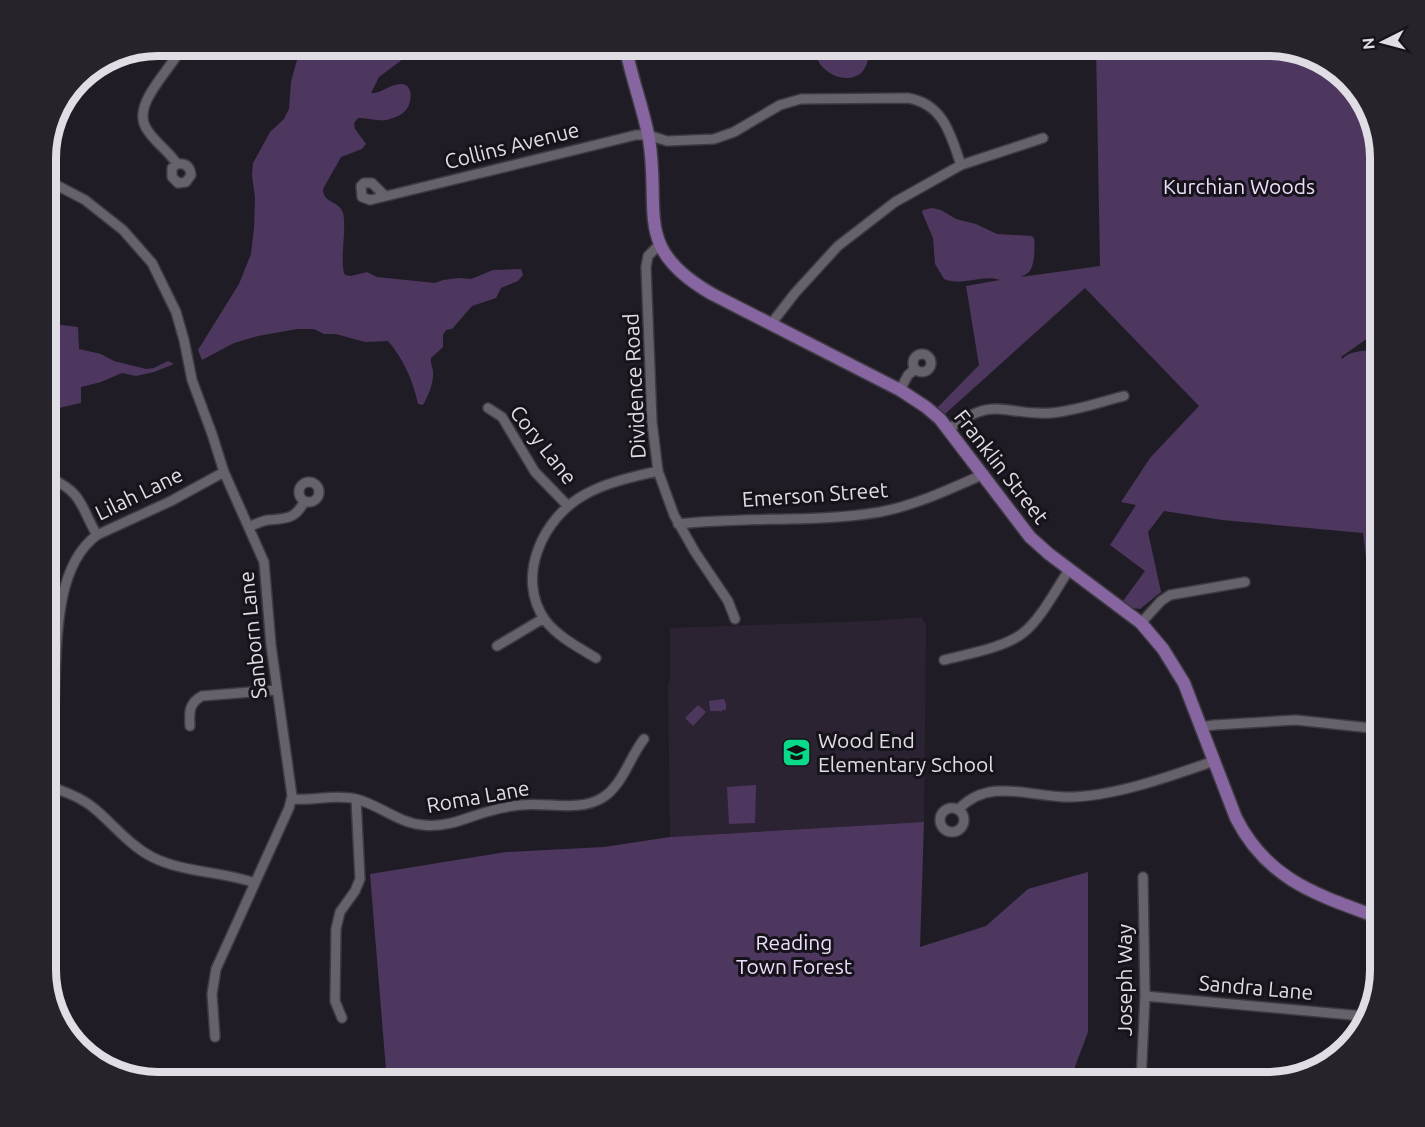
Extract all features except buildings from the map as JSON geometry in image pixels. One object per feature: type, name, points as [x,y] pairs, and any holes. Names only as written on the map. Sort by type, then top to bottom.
[{"type":"main road","name":"Franklin Street","points":[[628,56],[648,135],[652,161],[652,215],[660,244],[675,267],[692,282],[900,390],[926,407],[949,429],[1026,532],[1049,554],[1141,623],[1174,666],[1188,694],[1242,829],[1254,847],[1286,877],[1306,889],[1370,914]]},
{"type":"street","points":[[176,56],[145,103],[142,114],[146,129],[177,164]]},
{"type":"street","name":"Collins Avenue","points":[[385,196],[636,135],[648,135],[667,141],[720,137],[734,132],[780,105],[805,98],[908,98],[927,104],[942,117],[961,165]]},
{"type":"street","points":[[771,324],[795,293],[853,233],[895,202],[961,165],[1043,138]]},
{"type":"street","name":"Sanborn Lane","points":[[56,184],[95,207],[123,230],[152,263],[176,312],[192,380],[224,472],[260,551],[265,568],[276,690],[291,774],[292,799],[214,975],[212,994],[215,1037]]},
{"type":"street","name":"Dividence Road","points":[[660,244],[648,256],[646,264],[652,422],[658,471],[667,500],[678,524],[728,601],[735,619]]},
{"type":"street","points":[[900,390],[907,376],[915,369]]},
{"type":"street","points":[[949,429],[970,414],[986,409],[1008,408],[1052,413],[1124,396]]},
{"type":"street","name":"Cory Lane","points":[[488,408],[502,417],[536,472],[568,506]]},
{"type":"street","points":[[596,658],[568,641],[544,618],[534,589],[533,574],[536,558],[546,533],[568,506],[602,486],[658,471]]},
{"type":"street","name":"Lilah Lane","points":[[56,656],[66,580],[78,554],[97,535],[171,501],[224,472]]},
{"type":"street","name":"Emerson Street","points":[[678,524],[880,512],[917,501],[984,474]]},
{"type":"street","points":[[56,481],[69,487],[74,493],[97,535]]},
{"type":"street","points":[[249,527],[264,521],[284,520],[300,509],[304,501]]},
{"type":"street","points":[[944,660],[1020,636],[1035,620],[1070,570]]},
{"type":"street","points":[[1141,623],[1161,601],[1170,595],[1245,582]]},
{"type":"street","points":[[497,646],[544,618]]},
{"type":"street","points":[[190,726],[192,705],[202,696],[276,690]]},
{"type":"street","points":[[1201,728],[1214,725],[1296,720],[1370,728]]},
{"type":"street","name":"Roma Lane","points":[[292,799],[340,797],[356,799],[402,820],[426,826],[450,824],[512,806],[588,804],[603,798],[615,787],[644,739]]},
{"type":"street","points":[[959,809],[975,798],[993,792],[1015,790],[1057,797],[1093,795],[1214,761]]},
{"type":"street","points":[[56,789],[87,803],[126,839],[152,857],[182,868],[255,883]]},
{"type":"street","points":[[342,1018],[335,1000],[335,935],[338,917],[360,879],[356,799]]},
{"type":"street","name":"Joseph Way","points":[[1142,1072],[1146,996],[1143,877]]},
{"type":"street","name":"Sandra Lane","points":[[1146,996],[1358,1016]]},
{"type":"shaded area","name":"Wood End Elementary School","points":[[922,617],[926,626],[924,822],[670,837],[668,685],[670,680],[670,628],[872,621]]},
{"type":"green space","points":[[298,56],[403,56],[403,59],[379,77],[371,93],[397,84],[405,85],[411,94],[408,107],[401,115],[386,120],[358,118],[354,123],[355,129],[366,144],[362,149],[341,157],[323,189],[328,200],[338,206],[343,213],[343,270],[345,275],[351,276],[367,272],[377,277],[435,283],[459,278],[471,279],[493,270],[521,269],[523,275],[518,281],[501,288],[496,298],[472,306],[452,329],[446,330],[443,335],[443,347],[431,358],[433,381],[423,405],[418,404],[407,371],[388,341],[365,342],[336,334],[324,334],[314,329],[297,329],[234,343],[202,360],[198,350],[239,284],[251,254],[255,198],[253,163],[270,132],[284,119],[289,109],[291,82]]},
{"type":"green space","points":[[817,56],[869,56],[862,72],[855,77],[847,78],[830,73],[818,61]]},
{"type":"green space","name":"Kurchian Woods","points":[[1096,56],[1281,56],[1319,69],[1349,95],[1364,124],[1370,157],[1370,339],[1341,357],[1342,359],[1360,351],[1370,351],[1370,592],[1363,533],[1222,520],[1164,511],[1148,532],[1161,592],[1140,609],[1133,608],[1123,601],[1145,571],[1110,545],[1136,505],[1121,502],[1150,458],[1199,406],[1085,288],[945,414],[937,408],[979,365],[966,286],[1000,280],[986,278],[958,282],[944,279],[935,264],[933,238],[923,210],[932,208],[941,210],[956,219],[976,224],[997,234],[1032,236],[1034,255],[1032,265],[1029,272],[1021,277],[1100,266]]},
{"type":"green space","points":[[56,324],[78,327],[79,349],[101,354],[114,361],[146,369],[168,361],[174,364],[136,376],[122,373],[81,387],[81,403],[56,409]]},
{"type":"green space","points":[[724,699],[726,710],[710,711],[709,701]]},
{"type":"green space","points":[[698,705],[706,712],[693,726],[685,718]]},
{"type":"green space","points":[[756,785],[755,823],[729,824],[727,787]]},
{"type":"green space","name":"Reading Town Forest","points":[[924,822],[920,947],[986,926],[1028,889],[1088,872],[1088,1032],[1073,1072],[386,1072],[370,874],[506,852],[604,847],[670,837]]},
{"type":"place","name":"Wood End Elementary School","points":[[797,753]]}]
